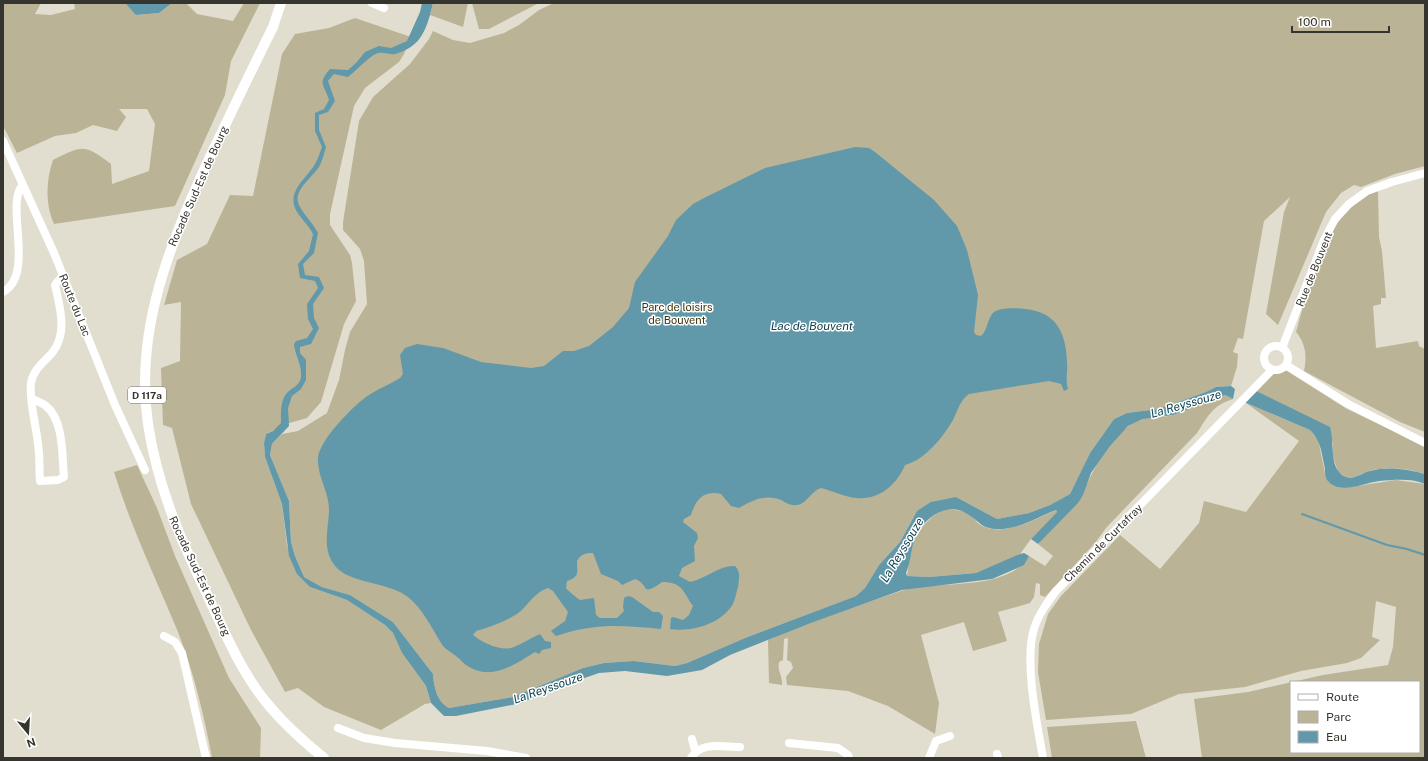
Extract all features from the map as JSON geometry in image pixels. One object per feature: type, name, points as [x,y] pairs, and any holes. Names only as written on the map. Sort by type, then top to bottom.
[{"type":"main road","name":"Rocade Sud-Est de Bourg","points":[[281,3],[272,27],[180,223],[162,273],[148,340],[146,380],[148,422],[154,456],[172,517],[215,611],[247,675],[265,701],[282,720],[320,755]]},
{"type":"main road","name":"Rocade Sud-Est de Bourg","points":[[272,27],[289,3]]},
{"type":"street","points":[[372,3],[384,8]]},
{"type":"street","name":"Route du Lac","points":[[3,141],[63,275],[115,405],[145,470]]},
{"type":"street","name":"Rue de Bouvent","points":[[1282,348],[1324,240],[1335,219],[1349,204],[1367,191],[1425,173]]},
{"type":"street","points":[[3,292],[13,281],[20,262],[17,240],[18,202],[20,190],[23,185]]},
{"type":"street","points":[[32,399],[46,406],[53,415],[60,432],[64,477],[58,480],[40,481],[38,445],[32,399],[31,384],[33,373],[59,342],[61,332],[60,309],[55,285],[63,275]]},
{"type":"street","points":[[1274,347],[1282,348],[1288,358],[1286,365],[1278,370],[1272,370],[1264,361],[1266,352],[1274,347]]},
{"type":"street","points":[[1286,365],[1348,404],[1425,443]]},
{"type":"street","name":"Chemin de Curtafray","points":[[1043,758],[1031,672],[1031,654],[1034,628],[1041,612],[1056,591],[1272,370]]},
{"type":"street","points":[[164,636],[175,642],[182,653],[206,758]]},
{"type":"street","points":[[338,728],[364,738],[395,743],[487,752],[526,758]]},
{"type":"street","points":[[929,758],[936,741],[950,736]]},
{"type":"street","points":[[692,739],[696,750]]},
{"type":"street","points":[[789,743],[838,748],[848,755],[848,758]]},
{"type":"street","points":[[691,758],[696,750],[703,746],[740,747]]},
{"type":"green space","points":[[3,3],[41,3],[35,14],[51,15],[75,9],[74,3],[125,3],[137,15],[159,13],[172,3],[186,3],[197,14],[233,21],[244,3],[260,3],[231,61],[225,95],[175,206],[54,224],[48,200],[49,176],[53,160],[77,149],[89,150],[111,164],[112,184],[149,171],[155,124],[147,109],[119,109],[126,117],[117,131],[93,125],[76,133],[55,136],[17,153],[3,126]]},
{"type":"green space","points":[[433,3],[468,3],[463,27],[430,15]]},
{"type":"green space","points":[[472,3],[539,3],[489,29],[479,29]]},
{"type":"green space","name":"Parc de loisirs de Bouvent","points":[[554,3],[1425,3],[1425,166],[1395,174],[1361,187],[1354,185],[1341,193],[1326,212],[1278,325],[1266,314],[1284,212],[1290,197],[1264,221],[1243,339],[1238,338],[1233,352],[1238,354],[1237,367],[1231,386],[1216,387],[1158,409],[1127,413],[1114,419],[1090,453],[1070,494],[1050,505],[1029,513],[997,519],[956,497],[917,511],[900,542],[879,565],[865,588],[856,596],[745,638],[687,663],[675,666],[634,661],[604,663],[583,668],[513,697],[449,708],[439,698],[435,689],[433,674],[393,622],[350,595],[322,587],[304,577],[291,542],[289,501],[270,455],[272,444],[282,434],[298,431],[327,413],[339,380],[350,332],[367,304],[364,261],[360,249],[343,230],[343,222],[359,121],[373,97],[410,64],[429,39],[433,31],[453,40],[470,43],[504,33],[519,25],[539,10]]},
{"type":"green space","points":[[355,18],[411,37],[399,62],[365,88],[354,106],[330,214],[330,225],[350,255],[356,301],[344,324],[321,402],[307,418],[286,424],[266,434],[264,443],[265,457],[282,504],[287,546],[310,587],[347,600],[385,625],[393,633],[402,653],[426,686],[431,703],[425,704],[381,730],[324,707],[298,688],[285,692],[251,630],[191,504],[172,428],[163,425],[161,368],[180,361],[181,302],[164,305],[177,260],[207,244],[230,195],[253,196],[282,54],[295,34],[329,28]]},
{"type":"green space","points":[[1378,190],[1379,237],[1382,251],[1386,298],[1381,298],[1381,304],[1373,306],[1376,348],[1418,341],[1419,346],[1425,349],[1425,432],[1400,422],[1304,371],[1305,350],[1302,341],[1296,332],[1314,271],[1322,250],[1332,231],[1345,214],[1360,200]]},
{"type":"green space","points":[[1287,371],[1347,409],[1425,446],[1425,474],[1412,470],[1390,468],[1376,469],[1348,478],[1338,472],[1332,453],[1333,443],[1254,390],[1273,372]]},
{"type":"green space","points":[[1225,395],[1233,399],[1220,404],[1212,412],[1204,421],[1197,433],[1106,528],[1095,543],[1045,597],[1040,595],[1040,584],[1036,583],[1034,597],[1030,603],[998,612],[1007,641],[973,651],[964,622],[921,635],[939,703],[935,734],[888,706],[848,691],[787,685],[786,677],[793,668],[791,662],[787,660],[788,638],[784,639],[783,660],[779,662],[782,685],[769,683],[768,640],[784,633],[901,591],[933,586],[970,583],[988,580],[1004,575],[1018,568],[1029,556],[1045,566],[1053,556],[1038,544],[1088,482],[1097,465],[1117,437],[1132,423],[1140,419],[1173,415]]},
{"type":"green space","points":[[1246,403],[1310,430],[1318,439],[1326,478],[1334,485],[1350,487],[1396,480],[1425,484],[1425,758],[1202,758],[1194,699],[1248,692],[1290,682],[1290,753],[1420,753],[1420,681],[1296,681],[1323,675],[1388,665],[1393,647],[1396,607],[1376,601],[1372,637],[1380,640],[1361,658],[1347,663],[1301,671],[1245,687],[1179,694],[1131,714],[1046,720],[1038,672],[1039,644],[1048,614],[1061,596],[1120,535],[1160,569],[1199,523],[1204,501],[1246,512],[1299,441]]},
{"type":"green space","points":[[137,465],[157,508],[175,556],[229,678],[261,728],[260,758],[212,758],[198,694],[184,647],[136,533],[114,472]]},
{"type":"green space","points":[[943,509],[957,510],[967,513],[979,524],[988,528],[998,529],[1008,529],[1029,522],[1056,510],[1057,512],[1031,539],[1020,554],[1004,562],[976,573],[929,577],[907,576],[911,547],[920,529]]},
{"type":"green space","points":[[1136,721],[1146,758],[1052,758],[1047,727]]},
{"type":"water","points":[[125,3],[172,3],[159,13],[136,15]]},
{"type":"water","name":"La Reyssouze","points":[[422,3],[433,3],[422,35],[411,47],[395,54],[376,54],[368,59],[348,77],[334,74],[328,81],[335,101],[328,112],[319,115],[319,130],[326,147],[320,165],[304,184],[298,195],[300,207],[318,233],[314,253],[303,264],[305,275],[319,277],[324,288],[313,304],[314,318],[319,328],[311,344],[300,347],[300,353],[306,360],[306,380],[301,389],[292,396],[288,408],[289,426],[272,444],[270,455],[289,501],[291,542],[304,577],[322,587],[350,595],[393,622],[433,674],[435,689],[439,698],[449,708],[513,697],[583,668],[604,663],[634,661],[675,666],[687,663],[745,638],[856,596],[865,588],[879,565],[900,542],[917,511],[931,502],[956,497],[997,519],[1029,513],[1050,505],[1070,494],[1090,453],[1114,419],[1127,413],[1158,409],[1216,387],[1231,386],[1235,389],[1233,399],[1225,395],[1173,415],[1142,419],[1128,426],[1110,446],[1091,473],[1083,495],[1078,503],[1038,544],[1031,539],[1057,512],[1056,510],[1019,526],[995,529],[983,526],[962,511],[948,509],[930,518],[920,529],[914,541],[910,562],[906,573],[907,576],[929,577],[976,573],[1020,554],[1024,553],[1029,556],[1024,565],[992,579],[902,590],[811,623],[730,655],[702,670],[667,676],[625,671],[599,673],[544,692],[522,703],[456,716],[444,716],[431,703],[426,686],[402,653],[393,633],[385,625],[347,600],[310,587],[297,574],[289,556],[282,504],[265,457],[264,443],[266,434],[273,431],[281,423],[281,407],[283,400],[301,377],[294,344],[296,341],[307,338],[313,329],[308,319],[307,304],[318,288],[315,281],[300,278],[298,264],[309,251],[313,234],[296,211],[294,196],[299,184],[315,164],[322,147],[315,131],[315,113],[324,109],[329,100],[323,84],[324,78],[330,69],[348,70],[365,52],[379,46],[391,48],[407,41],[420,12]]},
{"type":"water","name":"Lac de Bouvent","points":[[855,147],[869,148],[875,152],[934,200],[957,226],[967,250],[978,295],[974,332],[976,335],[981,336],[990,317],[997,310],[1013,308],[1036,311],[1052,319],[1057,325],[1064,341],[1068,389],[1064,391],[1061,384],[1049,381],[969,394],[961,402],[949,427],[933,447],[920,458],[905,465],[902,472],[887,489],[873,496],[857,498],[821,488],[800,504],[792,505],[775,498],[764,498],[754,500],[739,508],[731,506],[721,494],[710,493],[705,495],[698,500],[691,515],[684,519],[683,522],[697,533],[698,538],[694,546],[695,561],[682,568],[679,576],[690,582],[729,566],[735,566],[739,573],[739,578],[734,603],[726,613],[712,623],[704,626],[678,630],[670,629],[671,618],[673,617],[683,620],[689,615],[693,606],[682,589],[678,586],[669,582],[662,582],[651,589],[648,589],[640,581],[635,579],[622,585],[618,581],[601,574],[593,553],[585,554],[582,555],[577,561],[576,576],[567,581],[566,588],[569,591],[580,600],[594,598],[596,615],[600,618],[617,618],[624,611],[624,598],[628,596],[632,597],[653,612],[659,612],[663,616],[661,629],[608,626],[583,629],[556,636],[551,631],[565,621],[568,612],[553,591],[548,588],[535,596],[517,614],[497,624],[476,631],[473,635],[491,645],[507,649],[515,647],[540,634],[545,641],[551,642],[551,648],[542,650],[539,654],[535,652],[502,670],[484,672],[475,670],[466,665],[444,647],[422,612],[408,597],[391,588],[353,578],[338,569],[329,556],[327,549],[329,505],[319,472],[318,458],[320,451],[330,434],[353,408],[370,394],[400,378],[403,374],[400,355],[405,348],[417,344],[443,348],[481,362],[531,368],[544,366],[563,351],[574,351],[589,346],[613,327],[629,308],[635,282],[668,236],[676,220],[693,204],[765,168]]},
{"type":"water","points":[[1254,390],[1330,427],[1334,462],[1339,472],[1344,476],[1352,478],[1377,469],[1398,469],[1425,474],[1425,484],[1408,480],[1396,480],[1379,481],[1345,488],[1333,485],[1326,478],[1320,448],[1314,434],[1310,430],[1244,402]]},
{"type":"waterway","points":[[1302,514],[1387,545],[1407,549],[1425,555]]}]
